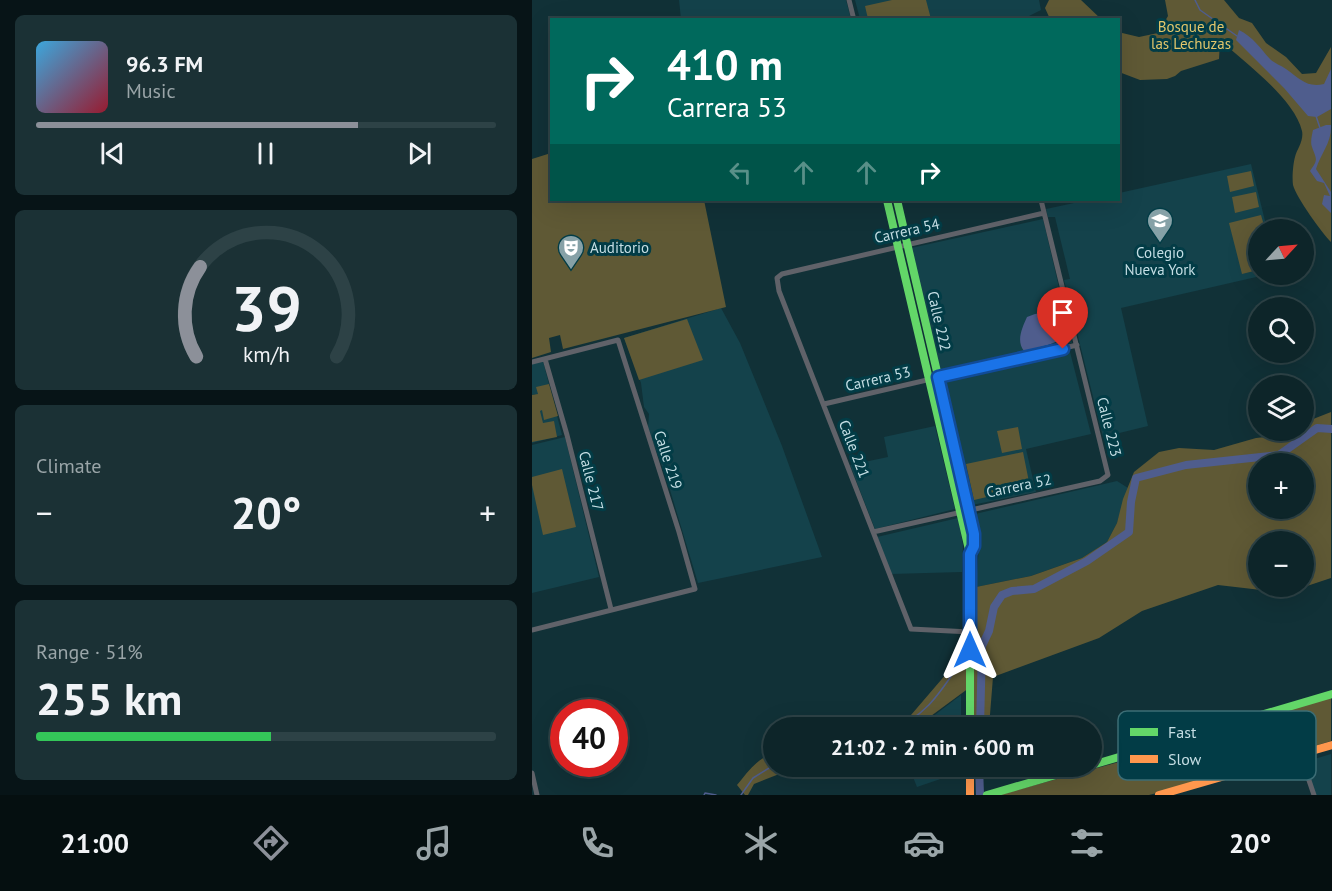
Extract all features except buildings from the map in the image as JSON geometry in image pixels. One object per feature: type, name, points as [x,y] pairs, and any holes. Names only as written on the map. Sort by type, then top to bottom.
[{"type":"main road","name":"Calle 222","points":[[887,201],[928,380],[974,534],[974,546],[970,554],[970,717]]},
{"type":"main road","name":"Calle 222","points":[[897,201],[938,377],[965,510]]},
{"type":"main road","points":[[1275,711],[1332,694]]},
{"type":"main road","points":[[1316,750],[1332,745]]},
{"type":"main road","points":[[1102,762],[1118,757]]},
{"type":"main road","points":[[970,777],[970,795]]},
{"type":"main road","points":[[987,795],[1049,777]]},
{"type":"main road","points":[[1159,795],[1211,780]]},
{"type":"street","points":[[849,0],[854,18]]},
{"type":"street","name":"Calle 223","points":[[1041,201],[1108,471],[1108,475],[1100,481]]},
{"type":"street","name":"Carrera 54","points":[[777,278],[782,274],[1044,213]]},
{"type":"street","name":"Calle 221","points":[[777,278],[780,291],[911,629],[970,632]]},
{"type":"street","name":"Calle 219","points":[[545,359],[617,339],[674,515],[695,589],[611,609]]},
{"type":"street","name":"Carrera 53","points":[[824,404],[1077,345]]},
{"type":"street","points":[[532,362],[545,359]]},
{"type":"street","name":"Calle 217","points":[[545,359],[567,435],[611,609]]},
{"type":"street","name":"Carrera 52","points":[[873,532],[1100,481]]},
{"type":"street","points":[[532,630],[611,609]]},
{"type":"street","points":[[532,773],[537,795]]},
{"type":"street","points":[[1309,780],[1314,795]]},
{"type":"shaded area","points":[[679,0],[846,0],[851,18],[681,18]]},
{"type":"shaded area","points":[[855,0],[1039,0],[1041,10],[1025,18],[860,18]]},
{"type":"shaded area","name":"Colegio Nueva York","points":[[1251,164],[1265,219],[1248,219],[1248,279],[1121,308],[1148,426],[1103,437],[1064,280],[1070,279],[1055,217],[1048,217],[1046,209],[1083,201],[1120,201],[1120,193]]},
{"type":"shaded area","points":[[1043,219],[1072,343],[940,373],[911,248]]},
{"type":"shaded area","points":[[721,308],[740,343],[782,446],[822,557],[698,583],[667,480],[648,428],[649,414],[644,407],[641,383],[624,338]]},
{"type":"shaded area","points":[[1070,352],[1091,434],[1026,449],[1036,492],[972,505],[944,381]]},
{"type":"shaded area","points":[[543,361],[562,435],[532,443],[532,396],[536,394],[532,395],[532,364]]},
{"type":"shaded area","points":[[935,426],[955,509],[875,529],[850,465],[888,457],[884,437]]},
{"type":"shaded area","points":[[565,437],[599,577],[532,593],[532,445]]},
{"type":"shaded area","points":[[1117,481],[1128,488],[1117,523],[1107,542],[1082,558],[1031,576],[976,587],[979,545],[975,514]]},
{"type":"shaded area","points":[[958,518],[963,545],[962,572],[891,574],[877,537]]},
{"type":"shaded area","points":[[961,695],[961,717],[932,717]]},
{"type":"shaded area","points":[[1331,754],[1331,795],[1316,795],[1311,780],[1316,780],[1316,758]]},
{"type":"shaded area","points":[[913,777],[946,777],[917,787]]},
{"type":"green space","points":[[892,0],[926,0],[931,18],[868,18],[865,6]]},
{"type":"green space","points":[[1049,0],[1081,0],[1100,18],[1050,18],[1045,8]]},
{"type":"green space","name":"Bosque de las Lechuzas","points":[[1165,0],[1224,0],[1239,18],[1252,23],[1266,43],[1286,57],[1302,74],[1316,73],[1331,47],[1331,242],[1310,215],[1293,185],[1294,160],[1302,135],[1297,119],[1279,94],[1220,40],[1219,59],[1181,71],[1167,79],[1140,80],[1120,72],[1120,32],[1139,37],[1158,33],[1168,16]]},
{"type":"green space","points":[[550,153],[550,201],[704,201],[726,307],[563,349],[560,335],[549,338],[551,352],[532,358],[532,159]]},
{"type":"green space","points":[[1251,171],[1254,186],[1230,192],[1227,176]]},
{"type":"green space","points":[[1256,192],[1259,207],[1235,213],[1232,197]]},
{"type":"green space","points":[[1261,215],[1262,219],[1248,219],[1248,272],[1242,274],[1229,223]]},
{"type":"green space","points":[[687,319],[703,360],[639,380],[624,338]]},
{"type":"green space","points":[[549,384],[558,416],[544,420],[542,410],[540,411],[543,423],[554,421],[557,437],[532,442],[532,395],[538,394],[536,387]]},
{"type":"green space","points":[[1331,412],[1331,578],[1314,584],[1314,531],[1248,531],[1248,589],[1218,585],[1142,611],[1099,638],[993,677],[990,717],[974,717],[973,685],[930,717],[904,717],[911,715],[974,638],[976,587],[1031,576],[1082,558],[1107,542],[1117,523],[1123,499],[1134,472],[1159,452],[1179,448],[1214,450],[1248,440],[1314,441],[1314,419]]},
{"type":"green space","points":[[1018,427],[1022,449],[1002,453],[997,431]]},
{"type":"green space","points":[[1023,452],[1030,487],[974,500],[966,464]]},
{"type":"green space","points":[[562,469],[576,527],[543,535],[532,477]]},
{"type":"green space","points":[[1331,697],[1331,741],[1316,746],[1316,711],[1286,711]]},
{"type":"green space","points":[[763,759],[763,777],[772,777],[754,784],[748,795],[745,795],[737,785]]},
{"type":"green space","points":[[1118,762],[1118,780],[1201,780],[1149,795],[999,795],[1064,777],[1102,777],[1102,767]]},
{"type":"water","points":[[1239,30],[1252,39],[1272,61],[1308,84],[1324,84],[1331,69],[1331,109],[1317,117],[1308,116],[1284,88],[1236,40]]},
{"type":"water","points":[[1331,125],[1330,137],[1316,169],[1331,192],[1331,213],[1322,204],[1324,195],[1330,196],[1324,183],[1317,181],[1310,171],[1316,159],[1311,143],[1313,130]]},
{"type":"water","points":[[1053,311],[1060,313],[1064,318],[1067,332],[1065,336],[1048,345],[1024,351],[1020,339],[1027,317]]},
{"type":"waterway","points":[[1195,0],[1200,10],[1237,36]]},
{"type":"waterway","points":[[1316,116],[1320,128]]},
{"type":"waterway","points":[[980,717],[982,646],[989,631],[994,607],[1002,595],[1012,591],[1034,589],[1087,561],[1129,532],[1131,502],[1136,478],[1186,465],[1279,455],[1317,428],[1332,429]]},
{"type":"waterway","points":[[914,717],[932,702],[962,660]]},
{"type":"waterway","points":[[741,795],[753,778],[763,772]]},
{"type":"waterway","points":[[979,777],[980,795]]},
{"type":"waterway","points":[[704,795],[705,793],[716,795]]},
{"type":"traffic: fast","points":[[887,201],[970,554],[970,717]]},
{"type":"traffic: fast","points":[[897,201],[969,509],[974,537],[970,554]]},
{"type":"traffic: fast","points":[[1275,711],[1332,694]]},
{"type":"traffic: fast","points":[[1102,762],[1118,757]]},
{"type":"traffic: fast","points":[[987,795],[1049,777]]},
{"type":"traffic: slow","points":[[1316,750],[1332,745]]},
{"type":"traffic: slow","points":[[970,777],[970,795]]},
{"type":"traffic: slow","points":[[1159,795],[1211,780]]},
{"type":"place","name":"Colegio Nueva York","points":[[1160,244]]},
{"type":"place","name":"Auditorio","points":[[571,271]]},
{"type":"route","points":[[970,650],[970,554],[974,546],[974,534],[938,377],[1063,349]]}]
